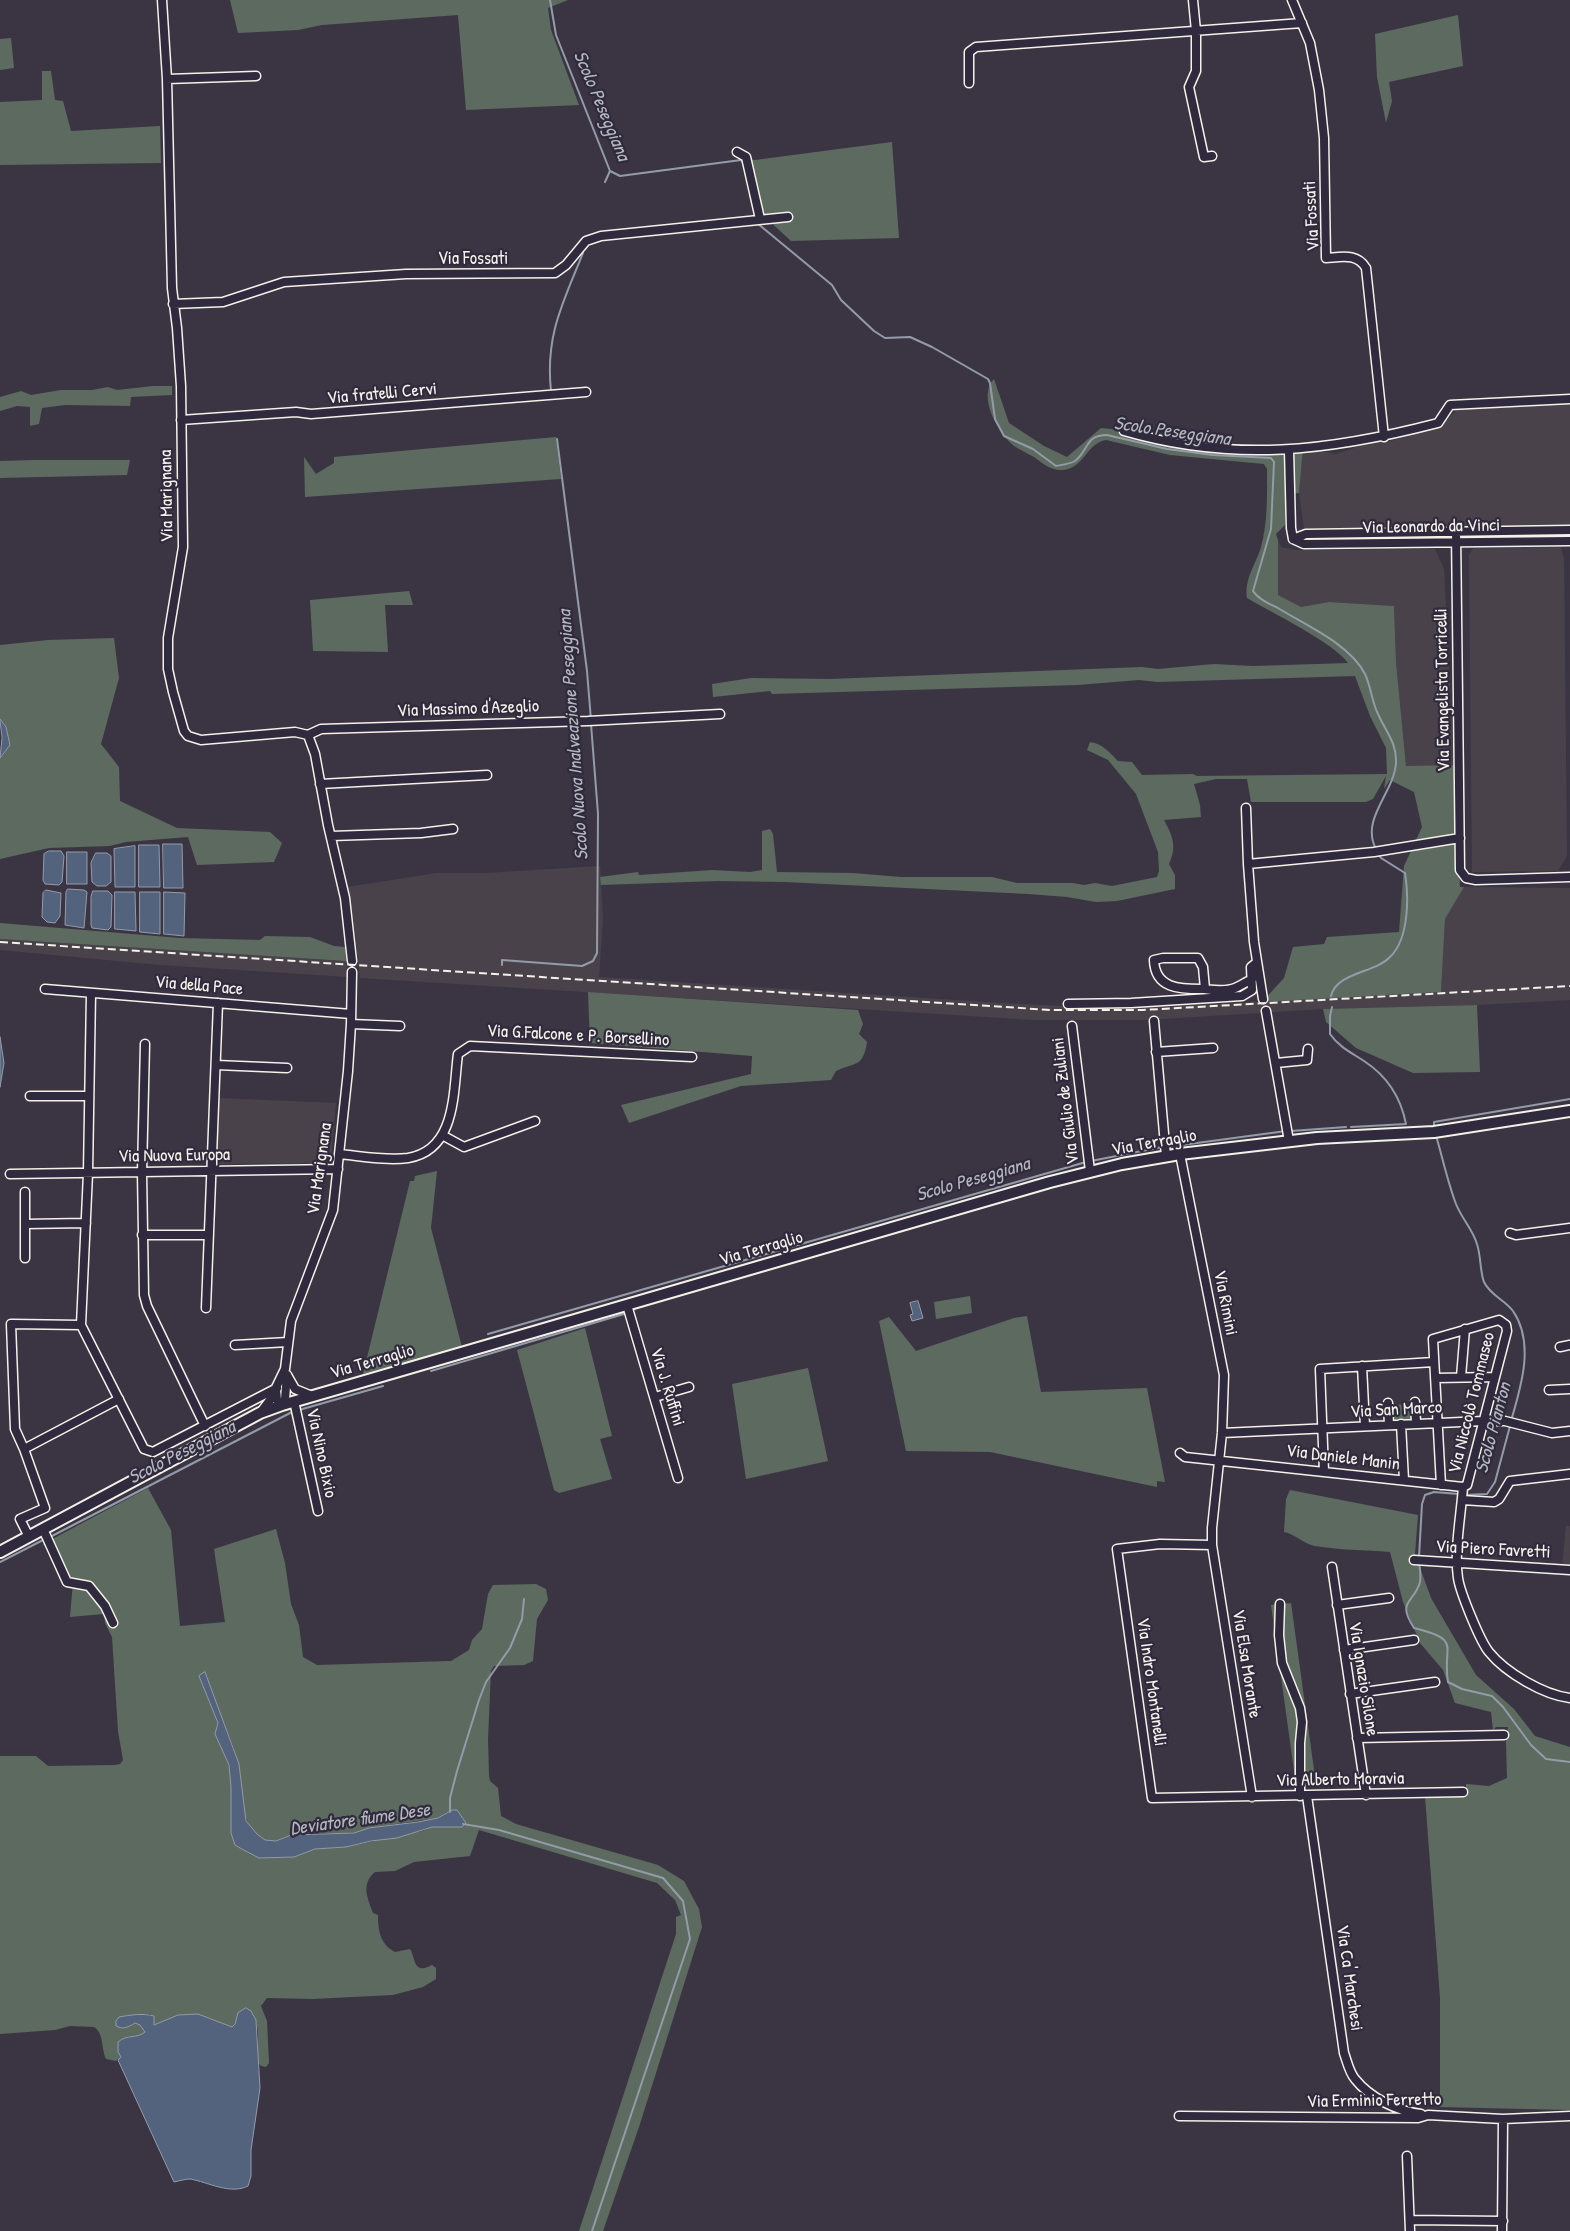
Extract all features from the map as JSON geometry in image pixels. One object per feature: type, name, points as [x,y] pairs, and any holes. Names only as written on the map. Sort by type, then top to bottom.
[{"type":"main road","name":"Via Terraglio","points":[[0,1552],[27,1534],[46,1535],[260,1414],[282,1405],[296,1407],[312,1396],[627,1305],[1089,1165],[1165,1150],[1180,1154],[1289,1138],[1434,1132],[1570,1111]]},
{"type":"street","name":"Via Marignana","points":[[162,0],[167,79],[173,304],[178,343],[181,420],[183,547],[168,638],[168,669],[172,692],[184,731],[188,736],[201,740],[295,732],[308,735]]},
{"type":"street","points":[[1193,0],[1196,31],[1196,71],[1190,87],[1204,158],[1212,156]]},
{"type":"street","name":"Via Fossati","points":[[1292,0],[1310,43],[1320,90],[1324,138],[1326,258],[1355,257],[1361,260],[1366,268],[1384,437]]},
{"type":"street","points":[[970,83],[969,52],[976,47],[1302,23]]},
{"type":"street","points":[[167,79],[256,76]]},
{"type":"street","points":[[737,152],[746,157],[757,219]]},
{"type":"street","name":"Via Fossati","points":[[173,304],[223,302],[284,282],[406,274],[554,273],[566,265],[586,241],[601,236],[788,217]]},
{"type":"street","name":"Via fratelli Cervi","points":[[181,420],[296,412],[311,414],[586,392]]},
{"type":"street","points":[[1124,431],[1155,440],[1213,449],[1277,451],[1384,437],[1438,423],[1450,405],[1570,399]]},
{"type":"street","points":[[1289,450],[1290,528],[1293,539],[1306,534],[1570,530]]},
{"type":"street","name":"Via Evangelista Torricelli","points":[[1456,531],[1460,870],[1466,878],[1476,880],[1570,877]]},
{"type":"street","name":"Via Leonardo da Vinci","points":[[1293,539],[1304,544],[1570,541]]},
{"type":"street","name":"Via Massimo d'Azeglio","points":[[308,735],[321,729],[591,721],[720,714]]},
{"type":"street","points":[[308,735],[315,754],[348,913],[352,961]]},
{"type":"street","points":[[320,784],[487,775]]},
{"type":"street","points":[[1246,808],[1248,864],[1256,963],[1263,999]]},
{"type":"street","points":[[331,836],[422,833],[453,829]]},
{"type":"street","points":[[1248,864],[1377,852],[1460,838]]},
{"type":"street","points":[[1205,989],[1203,967],[1198,958],[1163,958],[1154,960],[1154,966],[1162,980],[1178,989],[1222,990],[1235,988],[1252,979]]},
{"type":"street","points":[[1068,1004],[1131,1003],[1242,996],[1252,990],[1251,967],[1256,963]]},
{"type":"street","name":"Via Marignana","points":[[282,1405],[286,1399],[286,1372],[291,1321],[333,1210],[340,1154],[351,1024],[348,1014],[352,972]]},
{"type":"street","name":"Via della Pace","points":[[45,989],[348,1014]]},
{"type":"street","points":[[91,993],[88,1173],[81,1325],[144,1449],[153,1452],[276,1388],[277,1400],[282,1405]]},
{"type":"street","points":[[206,1308],[213,1171],[218,1003]]},
{"type":"street","points":[[1266,1012],[1289,1138]]},
{"type":"street","points":[[1154,1022],[1165,1150]]},
{"type":"street","points":[[351,1024],[400,1026]]},
{"type":"street","name":"Via Giulio de Zuliani","points":[[1072,1026],[1089,1165]]},
{"type":"street","points":[[146,1044],[142,1172],[143,1282],[147,1306],[205,1426]]},
{"type":"street","name":"Via G.Falcone e P. Borsellino","points":[[340,1154],[407,1158],[420,1155],[432,1148],[446,1130],[454,1101],[458,1054],[470,1046],[692,1057]]},
{"type":"street","points":[[1156,1052],[1213,1048]]},
{"type":"street","points":[[1276,1063],[1307,1060],[1308,1049]]},
{"type":"street","points":[[216,1065],[287,1068]]},
{"type":"street","points":[[30,1096],[89,1096]]},
{"type":"street","points":[[442,1134],[464,1147],[535,1121]]},
{"type":"street","name":"Via Rimini","points":[[1180,1154],[1224,1375],[1222,1432],[1212,1536]]},
{"type":"street","name":"Via Nuova Europa","points":[[10,1174],[338,1169]]},
{"type":"street","points":[[25,1192],[25,1258]]},
{"type":"street","points":[[25,1224],[86,1223]]},
{"type":"street","points":[[1510,1233],[1516,1235],[1570,1228]]},
{"type":"street","points":[[142,1235],[209,1235]]},
{"type":"street","name":"Via J. Ruffini","points":[[627,1305],[678,1478]]},
{"type":"street","name":"Via Niccolò Tommaseo","points":[[1434,1362],[1433,1338],[1499,1320],[1506,1325],[1507,1331],[1467,1485],[1462,1493],[1457,1562],[1458,1579],[1488,1651],[1504,1665],[1541,1690],[1558,1697],[1570,1698]]},
{"type":"street","points":[[27,1534],[20,1519],[45,1508],[15,1429],[11,1324],[81,1325]]},
{"type":"street","points":[[1461,1377],[1465,1328]]},
{"type":"street","points":[[235,1345],[288,1342]]},
{"type":"street","points":[[1560,1347],[1570,1345]]},
{"type":"street","points":[[1324,1470],[1320,1369],[1434,1362],[1439,1422],[1441,1484]]},
{"type":"street","points":[[1362,1366],[1365,1426]]},
{"type":"street","name":"Via Marignana","points":[[260,1414],[286,1372]]},
{"type":"street","points":[[286,1372],[295,1389],[312,1396]]},
{"type":"street","points":[[1435,1378],[1494,1376]]},
{"type":"street","points":[[655,1397],[689,1387]]},
{"type":"street","points":[[1549,1390],[1570,1389]]},
{"type":"street","points":[[24,1449],[119,1400]]},
{"type":"street","points":[[1415,1402],[1416,1423]]},
{"type":"street","points":[[1388,1403],[1389,1425]]},
{"type":"street","name":"Via Nino Bixio","points":[[296,1407],[318,1510]]},
{"type":"street","name":"Via San Marco","points":[[1222,1432],[1483,1421],[1505,1421],[1552,1433],[1570,1431]]},
{"type":"street","points":[[1401,1424],[1404,1480]]},
{"type":"street","points":[[1180,1453],[1185,1456],[1219,1460]]},
{"type":"street","name":"Via Daniele Manin","points":[[1219,1460],[1441,1484],[1462,1493]]},
{"type":"street","points":[[1462,1493],[1494,1502],[1499,1499],[1510,1481],[1570,1474]]},
{"type":"street","points":[[46,1535],[67,1582],[88,1586],[105,1606],[113,1622]]},
{"type":"street","name":"Via Elsa Morante","points":[[1212,1536],[1252,1797]]},
{"type":"street","name":"Via Indro Montanelli","points":[[1212,1545],[1160,1544],[1117,1549],[1152,1798],[1218,1797]]},
{"type":"street","name":"Via Piero Favretti","points":[[1414,1560],[1570,1570]]},
{"type":"street","name":"Via Ignazio Silone","points":[[1332,1567],[1366,1795]]},
{"type":"street","points":[[1337,1605],[1389,1598]]},
{"type":"street","name":"Via Ca' Marchesi","points":[[1280,1604],[1279,1635],[1282,1663],[1300,1708],[1302,1722],[1300,1743],[1304,1796],[1344,2053],[1354,2078],[1368,2092],[1396,2108],[1428,2115]]},
{"type":"street","points":[[1344,1650],[1414,1640]]},
{"type":"street","points":[[1350,1694],[1435,1682]]},
{"type":"street","points":[[1357,1738],[1504,1735]]},
{"type":"street","name":"Via Alberto Moravia","points":[[1218,1797],[1463,1792]]},
{"type":"street","name":"Via Erminio Ferretto","points":[[1179,2116],[1418,2118],[1428,2115],[1503,2119],[1570,2116]]},
{"type":"street","points":[[1502,2231],[1503,2119]]},
{"type":"street","points":[[1407,2156],[1410,2231]]},
{"type":"street","points":[[1410,2220],[1502,2221]]},
{"type":"shaded area","points":[[1570,404],[1570,526],[1304,529],[1299,493],[1303,448],[1336,454],[1381,439],[1387,442],[1439,427],[1457,410],[1462,409]]},
{"type":"shaded area","points":[[1278,540],[1281,547],[1294,550],[1435,549],[1444,569],[1454,765],[1406,766],[1396,662],[1394,606],[1329,602],[1301,607],[1278,595]]},
{"type":"shaded area","points":[[1561,547],[1564,559],[1567,856],[1558,871],[1472,872],[1469,555],[1473,548]]},
{"type":"shaded area","points":[[600,866],[603,919],[599,977],[1123,1009],[1441,992],[1445,919],[1464,887],[1570,888],[1570,1000],[1477,1005],[1323,1009],[1145,1020],[1034,1020],[360,978],[353,916],[347,887],[437,873],[486,873]]},
{"type":"shaded area","points":[[0,939],[346,961],[348,977],[161,965],[0,950]]},
{"type":"shaded area","points":[[217,1098],[336,1103],[331,1161],[329,1163],[218,1164],[215,1160]]},
{"type":"shaded area","points":[[1566,1526],[1570,1526],[1570,1568],[1562,1567]]},
{"type":"green space","points":[[230,0],[568,0],[548,8],[551,30],[579,105],[466,110],[458,15],[322,25],[298,30],[238,33]]},
{"type":"green space","points":[[1458,15],[1463,66],[1389,82],[1392,101],[1386,123],[1377,77],[1375,34]]},
{"type":"green space","points":[[11,38],[14,68],[0,70],[0,39]]},
{"type":"green space","points":[[42,71],[51,71],[55,100],[63,101],[71,131],[160,126],[161,163],[0,165],[0,102],[42,100]]},
{"type":"green space","points":[[892,142],[899,238],[791,241],[766,218],[760,219],[748,159],[755,160]]},
{"type":"green space","points":[[994,379],[1009,423],[1044,446],[1067,457],[1101,428],[1132,431],[1174,444],[1303,448],[1299,493],[1285,494],[1285,525],[1276,534],[1278,540],[1278,595],[1301,607],[1329,602],[1394,606],[1396,662],[1406,766],[1454,765],[1460,887],[1464,887],[1445,919],[1441,992],[1262,1002],[1284,978],[1293,947],[1324,944],[1327,937],[1399,932],[1404,866],[1422,827],[1414,792],[1390,780],[1384,789],[1386,776],[1373,799],[1366,802],[1251,802],[1247,779],[1216,779],[1194,784],[1200,805],[1201,817],[1164,820],[1173,842],[1173,852],[1169,864],[1175,875],[1175,889],[1117,901],[1096,902],[1067,897],[1028,894],[785,882],[718,881],[601,885],[600,877],[638,872],[639,875],[713,870],[750,872],[762,870],[762,831],[770,829],[773,834],[777,872],[853,873],[901,877],[992,877],[1017,883],[1073,883],[1084,885],[1095,883],[1112,886],[1157,877],[1159,871],[1158,852],[1136,794],[1108,760],[1087,750],[1090,742],[1102,747],[1118,761],[1132,762],[1142,775],[1387,774],[1386,748],[1370,716],[1355,676],[1157,682],[1139,680],[1078,685],[772,694],[770,691],[713,697],[712,684],[751,678],[829,679],[1142,667],[1158,669],[1214,664],[1253,666],[1348,663],[1316,637],[1247,598],[1247,584],[1261,547],[1265,528],[1267,469],[1264,464],[1170,455],[1106,440],[1094,446],[1075,466],[1069,469],[1053,469],[1014,446],[996,424],[988,395],[989,386]]},
{"type":"green space","points":[[172,386],[172,395],[131,397],[130,406],[65,405],[42,408],[39,424],[30,426],[30,407],[17,406],[0,411],[0,397],[21,391],[31,395],[61,390],[92,390],[108,387],[117,390]]},
{"type":"green space","points":[[556,437],[561,479],[305,497],[304,457],[316,474],[334,463],[334,457]]},
{"type":"green space","points":[[130,460],[127,475],[0,478],[0,461]]},
{"type":"green space","points":[[409,591],[413,605],[385,605],[388,652],[313,651],[310,600]]},
{"type":"green space","points":[[114,638],[119,678],[101,744],[119,767],[120,801],[177,828],[270,832],[282,843],[274,862],[197,865],[188,837],[126,842],[110,846],[49,848],[0,859],[0,758],[10,745],[6,727],[0,719],[0,645],[48,640]]},
{"type":"green space","points":[[0,923],[180,938],[260,940],[265,936],[310,937],[334,946],[345,947],[346,961],[0,939]]},
{"type":"green space","points":[[588,992],[858,1010],[863,1024],[859,1034],[867,1042],[860,1060],[853,1065],[836,1071],[831,1080],[741,1086],[629,1123],[621,1105],[751,1074],[752,1056],[590,1043]]},
{"type":"green space","points":[[1477,1005],[1480,1072],[1413,1073],[1356,1048],[1326,1022],[1323,1009]]},
{"type":"green space","points":[[437,1171],[431,1228],[462,1347],[363,1374],[410,1181],[414,1181],[415,1176]]},
{"type":"green space","points":[[970,1296],[972,1313],[936,1319],[934,1302]]},
{"type":"green space","points":[[1027,1316],[1041,1392],[1147,1388],[1165,1482],[1157,1481],[1157,1487],[990,1452],[906,1451],[879,1321],[889,1317],[916,1351],[1014,1318]]},
{"type":"green space","points":[[585,1328],[612,1436],[600,1439],[612,1479],[559,1493],[554,1490],[517,1350]]},
{"type":"green space","points":[[808,1368],[828,1461],[746,1479],[732,1384]]},
{"type":"green space","points":[[1413,1404],[1414,1421],[1391,1422],[1390,1405]]},
{"type":"green space","points":[[148,1488],[171,1530],[180,1626],[225,1622],[214,1549],[276,1529],[285,1563],[291,1604],[299,1625],[303,1657],[317,1665],[451,1661],[469,1650],[472,1640],[482,1629],[488,1594],[493,1585],[536,1584],[546,1589],[548,1600],[537,1619],[533,1661],[524,1665],[494,1666],[491,1671],[488,1739],[489,1776],[490,1781],[498,1788],[501,1816],[516,1824],[658,1865],[684,1881],[699,1909],[702,1927],[639,2127],[603,2231],[579,2231],[676,1934],[676,1917],[681,1915],[675,1900],[657,1883],[479,1830],[470,1856],[414,1862],[395,1871],[375,1872],[368,1881],[367,1891],[373,1913],[378,1915],[379,1931],[383,1941],[395,1952],[410,1949],[418,1967],[426,1968],[432,1965],[436,1968],[436,1979],[423,1987],[393,1995],[313,1999],[267,1998],[261,2006],[267,2021],[269,2063],[266,2067],[261,2066],[258,2062],[257,2025],[255,2018],[246,2008],[232,2027],[198,2014],[178,2015],[154,2026],[154,2016],[149,2014],[119,2017],[140,2025],[146,2033],[125,2038],[118,2042],[121,2057],[116,2061],[106,2059],[101,2037],[94,2027],[70,2026],[55,2030],[0,2034],[0,1756],[36,1756],[48,1766],[115,1765],[120,1764],[123,1760],[118,1731],[112,1637],[105,1623],[104,1614],[70,1617],[73,1582],[43,1544]],"holes":[[[199,1676],[227,1732],[236,1755],[246,1817],[255,1834],[264,1840],[274,1841],[298,1834],[359,1832],[369,1828],[438,1818],[447,1812],[457,1811],[463,1818],[462,1827],[432,1827],[422,1831],[346,1847],[315,1849],[294,1857],[259,1858],[240,1848],[235,1845],[231,1833],[229,1765],[215,1734],[218,1723]]]},
{"type":"green space","points":[[1290,1490],[1418,1515],[1415,1554],[1431,1598],[1476,1675],[1514,1709],[1535,1736],[1570,1747],[1570,2110],[1440,2107],[1440,1998],[1425,1796],[1466,1795],[1466,1784],[1489,1786],[1507,1778],[1506,1742],[1508,1727],[1496,1727],[1493,1730],[1491,1712],[1455,1703],[1443,1670],[1420,1643],[1403,1602],[1390,1552],[1315,1546],[1284,1532],[1286,1499]]},
{"type":"green space","points":[[1291,1603],[1316,1784],[1296,1785],[1271,1605]]},
{"type":"water","points":[[0,719],[6,727],[10,745],[0,758],[2,738]]},
{"type":"water","points":[[163,844],[182,844],[183,888],[164,888]]},
{"type":"water","points":[[139,845],[159,845],[160,887],[139,887]]},
{"type":"water","points":[[135,846],[135,887],[115,887],[114,849]]},
{"type":"water","points":[[49,851],[61,851],[64,856],[62,882],[59,885],[45,884],[43,880],[44,854]]},
{"type":"water","points":[[67,852],[87,852],[87,884],[67,884]]},
{"type":"water","points":[[96,853],[107,853],[111,856],[111,882],[106,886],[97,886],[92,882],[91,863]]},
{"type":"water","points":[[68,889],[84,890],[87,892],[84,928],[65,925],[66,892]]},
{"type":"water","points":[[46,890],[61,893],[60,916],[55,923],[47,922],[42,917],[43,893]]},
{"type":"water","points":[[93,891],[108,891],[112,895],[111,927],[108,930],[92,928],[91,897]]},
{"type":"water","points":[[115,892],[135,892],[136,931],[115,929]]},
{"type":"water","points":[[140,892],[160,892],[160,934],[140,932]]},
{"type":"water","points":[[164,892],[185,893],[184,936],[164,934]]},
{"type":"water","points":[[0,1037],[4,1063],[0,1087]]},
{"type":"water","points":[[918,1301],[923,1318],[912,1321],[910,1315],[913,1314],[910,1303]]},
{"type":"water","points":[[205,1672],[239,1764],[246,1821],[265,1840],[276,1841],[291,1835],[354,1833],[369,1828],[438,1818],[452,1810],[457,1810],[466,1823],[462,1827],[432,1827],[397,1838],[371,1841],[346,1847],[315,1849],[294,1857],[259,1858],[240,1848],[235,1845],[231,1833],[229,1765],[215,1734],[218,1723],[199,1676]]},
{"type":"water","points":[[246,2008],[251,2011],[256,2020],[260,2088],[251,2150],[251,2176],[248,2186],[226,2189],[190,2179],[174,2182],[118,2060],[121,2057],[118,2052],[118,2042],[145,2032],[140,2025],[135,2023],[121,2028],[116,2026],[116,2021],[119,2017],[145,2015],[154,2016],[154,2025],[178,2015],[198,2014],[232,2027],[235,2024],[238,2013]]},
{"type":"waterway","name":"Scolo Peseggiana","points":[[550,0],[556,35],[610,171],[620,176],[741,160],[745,165]]},
{"type":"waterway","name":"Scolo Nuova Inalveazione Peseggiana","points":[[605,182],[610,171]]},
{"type":"waterway","name":"Scolo Peseggiana","points":[[750,194],[756,219]]},
{"type":"waterway","name":"Scolo Peseggiana","points":[[757,223],[832,285],[841,300],[874,331],[885,338],[910,337],[932,347],[988,379],[995,419],[1004,436],[1033,449],[1056,466],[1075,461],[1091,440],[1107,435],[1167,449],[1213,455],[1271,458],[1274,462],[1271,529],[1253,591],[1264,601],[1338,644],[1349,653],[1365,674],[1376,709],[1393,743],[1396,756],[1394,774],[1379,806],[1372,827],[1372,838],[1376,849]]},
{"type":"waterway","name":"Scolo Nuova Inalveazione Peseggiana","points":[[551,391],[550,371],[553,336],[557,320],[583,253]]},
{"type":"waterway","name":"Scolo Nuova Inalveazione Peseggiana","points":[[557,439],[587,671],[591,720]]},
{"type":"waterway","name":"Scolo Nuova Inalveazione Peseggiana","points":[[502,965],[502,960],[582,966],[593,961],[597,953],[598,814],[591,724]]},
{"type":"waterway","name":"Scolo Peseggiana","points":[[1331,996],[1335,988],[1348,977],[1375,966],[1390,957],[1401,940],[1407,905],[1405,873],[1381,858],[1378,854]]},
{"type":"waterway","name":"Scolo Peseggiana","points":[[1332,1007],[1330,1034],[1342,1046],[1372,1067],[1392,1088],[1401,1105],[1406,1124],[1351,1127]]},
{"type":"waterway","name":"Scolo Pianton","points":[[1434,1126],[1434,1122],[1570,1099]]},
{"type":"waterway","name":"Scolo Peseggiana","points":[[1291,1131],[1346,1127]]},
{"type":"waterway","name":"Scolo Peseggiana","points":[[1167,1147],[1286,1131]]},
{"type":"waterway","name":"Scolo Pianton","points":[[1437,1139],[1456,1204],[1477,1244],[1484,1282],[1513,1311],[1520,1324],[1525,1351],[1524,1365],[1519,1394],[1511,1421]]},
{"type":"waterway","name":"Scolo Peseggiana","points":[[1091,1161],[1162,1147]]},
{"type":"waterway","name":"Scolo Peseggiana","points":[[488,1334],[1086,1162]]},
{"type":"waterway","name":"Scolo Peseggiana","points":[[431,1371],[624,1314]]},
{"type":"waterway","name":"Scolo Peseggiana","points":[[299,1410],[383,1386]]},
{"type":"waterway","name":"Scolo Peseggiana","points":[[50,1537],[294,1411]]},
{"type":"waterway","name":"Scolo Pianton","points":[[1464,1495],[1487,1494],[1495,1482],[1510,1426]]},
{"type":"waterway","name":"Scolo Pianton","points":[[1419,1557],[1422,1504],[1425,1495],[1434,1492],[1459,1494]]},
{"type":"waterway","name":"Scolo Peseggiana","points":[[0,1562],[45,1539]]},
{"type":"waterway","name":"Scolo Pianton","points":[[1419,1562],[1420,1582],[1406,1607],[1406,1612],[1414,1628],[1439,1636],[1445,1641],[1448,1652],[1448,1682],[1462,1689],[1492,1696],[1503,1707],[1531,1745],[1546,1759],[1570,1762]]},
{"type":"waterway","name":"Scolo Nuova Inalveazione Peseggiana","points":[[450,1812],[450,1798],[479,1700],[486,1682],[510,1648],[522,1619],[524,1599]]},
{"type":"waterway","points":[[463,1824],[499,1830],[663,1878],[683,1901],[690,1939],[592,2231]]},
{"type":"railway","points":[[0,942],[1051,1010],[1143,1010],[1570,986]]},
{"type":"water label","name":"Deviatore fiume Dese","points":[[360,1820]]}]
